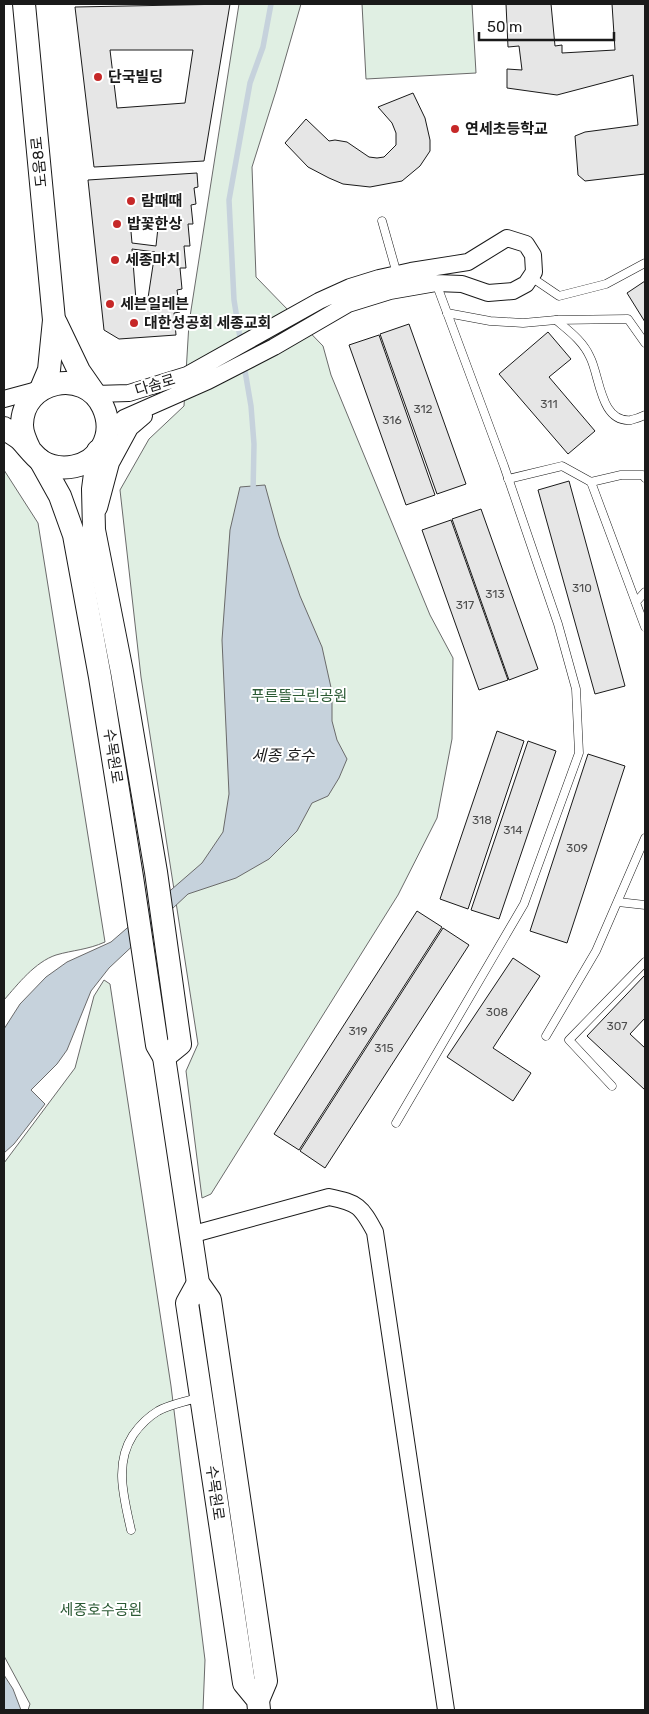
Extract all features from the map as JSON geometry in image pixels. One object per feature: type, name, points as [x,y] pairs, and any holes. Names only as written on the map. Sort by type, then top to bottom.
[{"type":"street","name":"도움8로","points":[[24,4],[54,320],[49,370],[41,389]]},
{"type":"street","name":"다솜로","points":[[4,399],[41,389],[54,383],[69,382],[83,386],[95,394],[129,393],[187,375],[319,302],[350,287],[397,274],[468,262],[507,238],[526,244],[533,255],[534,272],[526,284],[513,291],[488,293],[462,284],[436,283],[390,292],[348,304],[274,347],[208,381],[124,418],[92,459],[79,466],[65,468],[52,466],[35,455],[18,438],[4,428]]},
{"type":"street","name":"도움8로","points":[[54,320],[79,371],[95,394]]},
{"type":"street","points":[[35,455],[24,438],[22,424],[24,411],[31,398],[41,389]]},
{"type":"street","points":[[95,394],[103,406],[108,420],[103,443]]},
{"type":"street","name":"수목원로","points":[[84,533],[111,463],[130,428],[162,400]]},
{"type":"street","points":[[4,441],[22,453],[84,533]]},
{"type":"street","name":"수목원로","points":[[103,443],[84,533],[100,677],[156,1044],[164,1057],[198,1283],[210,1300],[266,1681],[258,1705]]},
{"type":"street","name":"수목원로","points":[[35,455],[84,533],[122,672],[156,872],[180,1044],[164,1057]]},
{"type":"street","points":[[190,1235],[329,1197],[348,1201],[364,1212],[375,1232],[446,1710]]},
{"type":"street","name":"수목원로","points":[[198,1283],[187,1303],[244,1683],[258,1705]]},
{"type":"lane","points":[[382,221],[397,274]]},
{"type":"lane","points":[[531,277],[559,296],[606,284],[645,263]]},
{"type":"lane","points":[[396,1123],[524,904],[579,753],[576,689],[558,624],[508,478],[436,283]]},
{"type":"lane","points":[[447,313],[490,321],[514,323],[556,320],[628,319],[645,343]]},
{"type":"lane","points":[[556,320],[577,337],[590,357],[606,408],[621,420],[631,420],[645,415]]},
{"type":"lane","points":[[508,478],[562,466],[590,482],[645,627]]},
{"type":"lane","points":[[590,482],[621,475],[643,475],[645,478]]},
{"type":"lane","points":[[636,602],[645,592]]},
{"type":"lane","points":[[546,1036],[596,951],[645,838]]},
{"type":"lane","points":[[618,902],[645,905]]},
{"type":"lane","points":[[612,1086],[569,1040],[645,962]]},
{"type":"lane","points":[[131,1530],[122,1478],[123,1456],[132,1438],[139,1426],[148,1417],[160,1410],[201,1397]]},
{"type":"green space","name":"푸른뜰근린공원","points":[[239,4],[301,4],[252,167],[256,277],[323,346],[331,375],[430,615],[453,658],[452,739],[437,818],[398,895],[211,1194],[202,1198],[186,1071],[198,1044],[141,677],[120,490],[149,439],[184,406],[189,323]]},
{"type":"green space","points":[[362,4],[472,4],[476,73],[366,79]]},
{"type":"green space","points":[[4,470],[38,523],[105,942],[48,958],[27,974],[4,1000]]},
{"type":"green space","name":"세종호수공원","points":[[104,980],[110,984],[171,1386],[205,1660],[203,1710],[28,1710],[30,1704],[4,1656],[4,1163],[75,1068],[94,996]]},
{"type":"water","name":"세종 호수","points":[[265,485],[279,536],[300,596],[322,647],[332,692],[332,721],[337,740],[347,759],[339,778],[328,796],[312,803],[297,831],[269,859],[236,878],[188,894],[109,968],[91,991],[67,1050],[57,1064],[31,1090],[45,1104],[14,1144],[4,1153],[4,1029],[20,1004],[46,977],[67,962],[111,942],[202,863],[223,832],[229,794],[222,640],[230,530],[240,487]]},
{"type":"water","points":[[4,1675],[13,1689],[21,1710],[4,1710]]},
{"type":"building","name":"단국빌딩","points":[[230,4],[204,161],[94,167],[75,7]],"holes":[[[110,50],[193,50],[185,103],[117,108]]]},
{"type":"building","points":[[506,4],[551,4],[555,46],[562,45],[562,53],[615,50],[612,4],[645,4],[645,174],[585,181],[578,175],[575,136],[585,132],[638,125],[633,75],[557,95],[507,88],[507,69],[522,70],[519,46],[508,47]]},
{"type":"building","points":[[413,93],[425,118],[430,140],[430,151],[420,166],[402,181],[370,187],[343,184],[308,167],[285,143],[306,119],[329,141],[347,142],[369,157],[384,157],[396,145],[396,133],[392,123],[378,107]]},
{"type":"building","name":"세종마치","points":[[197,173],[198,187],[194,188],[196,204],[191,205],[193,224],[188,224],[190,246],[184,246],[186,268],[180,268],[182,289],[177,290],[180,312],[174,313],[176,335],[119,339],[104,330],[88,180]],"holes":[[[159,218],[156,246],[132,243],[130,220]],[[132,249],[155,252],[148,298],[136,300]]]},
{"type":"building","points":[[645,281],[645,322],[627,293]]},
{"type":"building","points":[[409,324],[466,484],[437,494],[380,334]]},
{"type":"building","points":[[548,332],[571,359],[549,377],[595,431],[568,454],[499,374]]},
{"type":"building","points":[[379,335],[435,495],[406,505],[349,345]]},
{"type":"building","points":[[569,481],[625,686],[595,694],[538,490]]},
{"type":"building","points":[[481,509],[538,669],[509,680],[452,519]]},
{"type":"building","points":[[451,520],[508,680],[479,690],[422,530]]},
{"type":"building","points":[[497,731],[524,741],[468,909],[440,899]]},
{"type":"building","points":[[528,741],[556,751],[499,919],[471,910]]},
{"type":"building","points":[[588,754],[625,766],[567,943],[530,931]]},
{"type":"building","points":[[417,911],[442,927],[299,1150],[274,1134]]},
{"type":"building","points":[[443,928],[469,945],[325,1168],[300,1151]]},
{"type":"building","points":[[513,958],[540,976],[493,1048],[531,1073],[513,1101],[447,1057]]},
{"type":"building","points":[[645,975],[645,1018],[630,1034],[645,1048],[645,1090],[587,1036]]},
{"type":"waterway","points":[[241,344],[234,300],[229,200],[250,83],[263,47],[271,4]]},
{"type":"waterway","points":[[244,365],[251,406],[254,444],[253,493]]},
{"type":"place","name":"단국빌딩","points":[[98,77]]},
{"type":"place","name":"연세초등학교","points":[[455,129]]},
{"type":"place","name":"람때때","points":[[131,201]]},
{"type":"place","name":"밥꽃한상","points":[[117,224]]},
{"type":"place","name":"세종마치","points":[[115,260]]},
{"type":"place","name":"세븐일레븐","points":[[110,304]]},
{"type":"place","name":"대한성공회 세종교회","points":[[134,323]]}]
